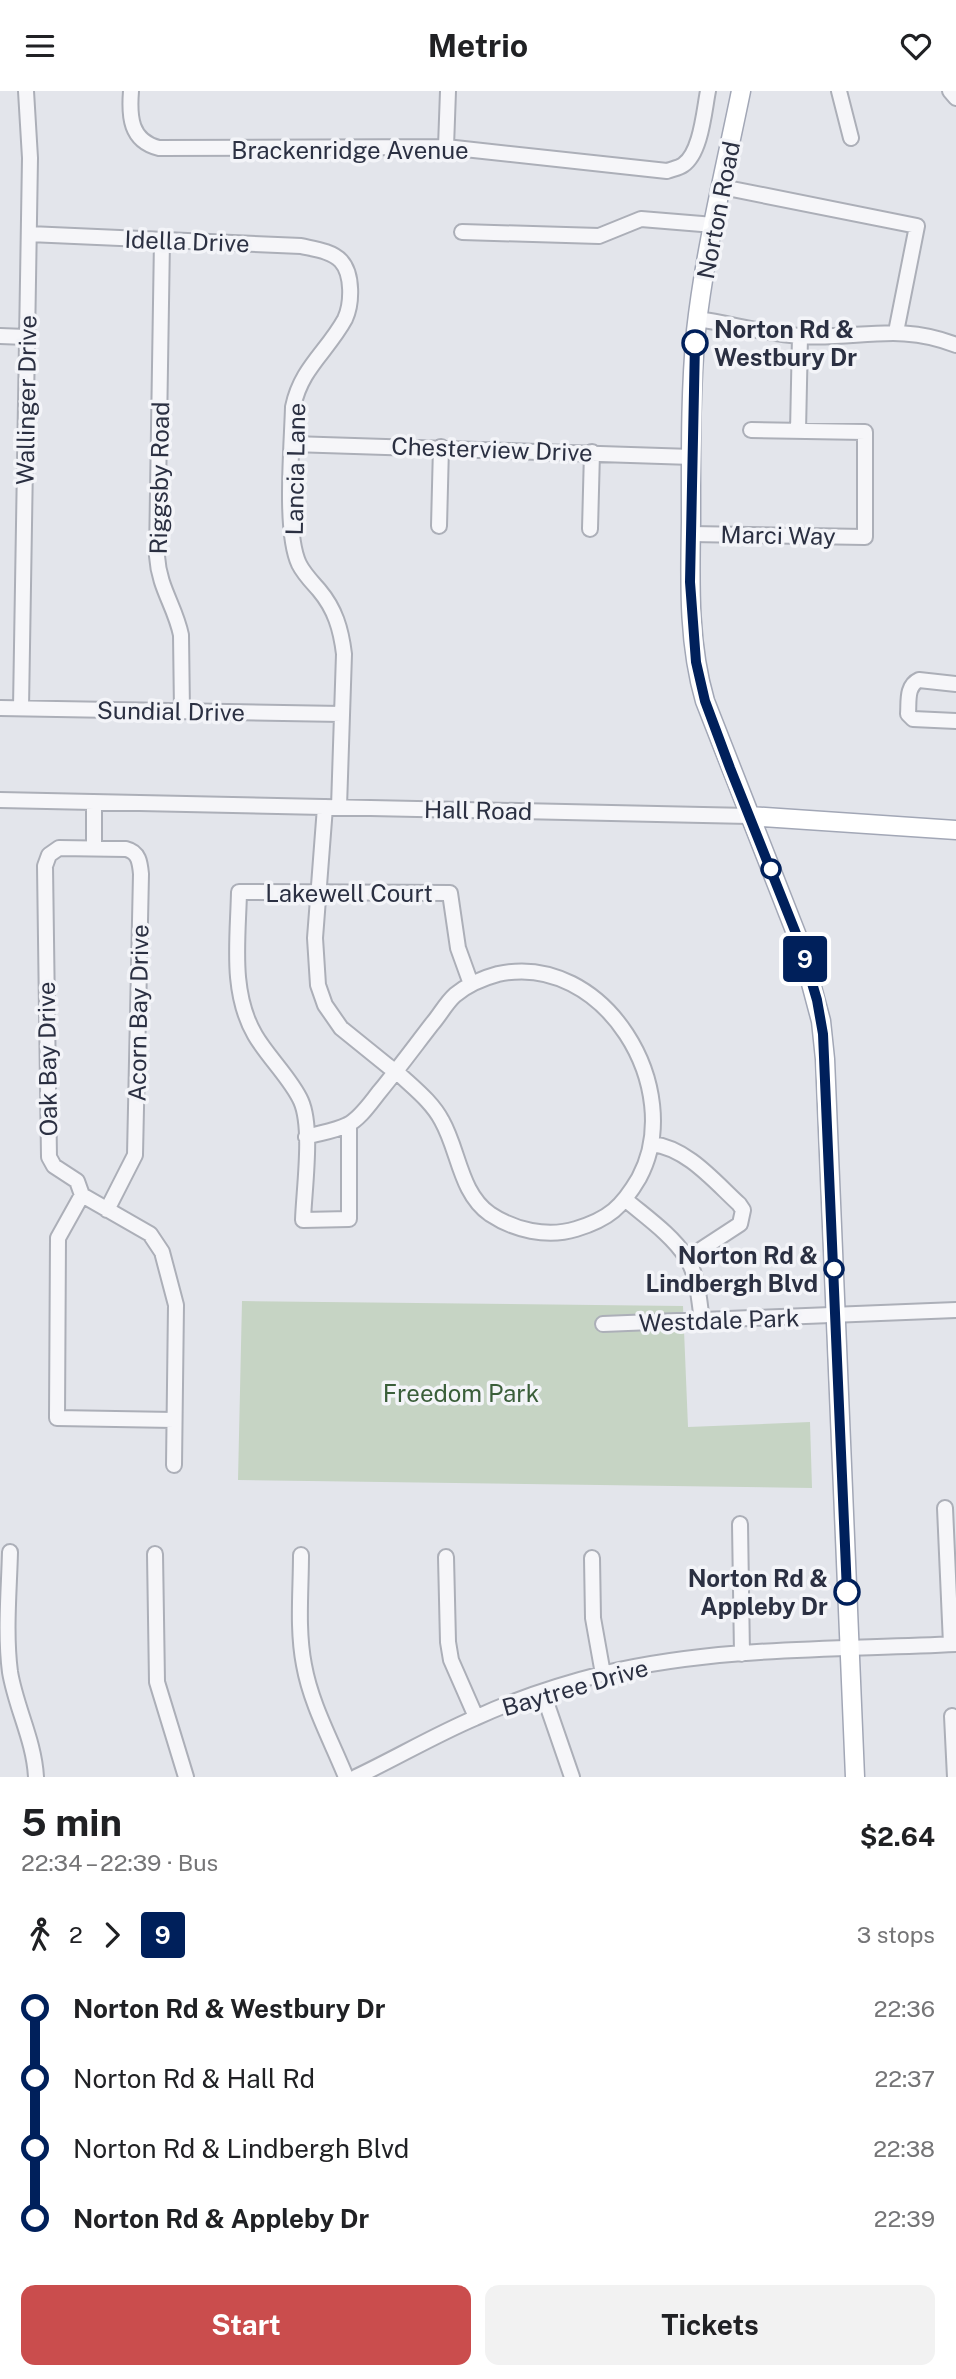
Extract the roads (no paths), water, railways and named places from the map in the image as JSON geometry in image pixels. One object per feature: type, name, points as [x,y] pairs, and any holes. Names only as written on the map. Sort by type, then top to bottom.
[{"type":"main road","name":"Norton Road","points":[[741,91],[714,225],[694,355],[690,582],[693,644],[699,680],[801,946],[821,1021],[825,1059],[855,1777]]},
{"type":"main road","name":"Hall Road","points":[[749,816],[956,830]]},
{"type":"street","name":"Wallinger Drive","points":[[21,708],[30,158],[26,91]]},
{"type":"street","points":[[446,147],[449,91]]},
{"type":"street","name":"Brackenridge Avenue","points":[[131,96],[129,111],[133,129],[145,142],[159,148],[446,147],[667,171],[684,165],[693,154],[708,91]]},
{"type":"street","points":[[839,91],[851,138]]},
{"type":"street","points":[[950,91],[956,98]]},
{"type":"street","points":[[722,187],[917,226],[896,332]]},
{"type":"street","points":[[462,232],[599,236],[642,219],[714,225]]},
{"type":"street","name":"Idella Drive","points":[[29,234],[301,246],[322,251],[341,261]]},
{"type":"street","name":"Riggsby Road","points":[[162,240],[157,556],[162,585],[181,635],[182,711]]},
{"type":"street","name":"Lancia Lane","points":[[341,261],[349,280],[346,317],[312,362],[296,391],[293,407],[291,525],[294,548],[299,564],[338,619],[344,654],[342,714],[319,893],[316,959],[318,985],[325,1005],[341,1028],[396,1072],[431,1105],[451,1139],[471,1194],[486,1212],[513,1226],[550,1234],[591,1225],[626,1200]]},
{"type":"street","points":[[698,319],[800,337],[916,333],[956,345]]},
{"type":"street","points":[[0,336],[26,337]]},
{"type":"street","points":[[751,430],[798,431],[800,337]]},
{"type":"street","name":"Marci Way","points":[[691,534],[864,537],[865,432],[798,431]]},
{"type":"street","name":"Chesterview Drive","points":[[292,444],[691,457]]},
{"type":"street","points":[[439,526],[441,447]]},
{"type":"street","points":[[590,529],[592,452]]},
{"type":"street","points":[[956,684],[919,680],[913,682],[910,687],[908,714],[913,719],[956,721]]},
{"type":"street","name":"Sundial Drive","points":[[0,708],[342,714]]},
{"type":"street","name":"Hall Road","points":[[0,800],[749,816]]},
{"type":"street","points":[[93,848],[94,802]]},
{"type":"street","name":"Oak Bay Drive","points":[[93,848],[59,848],[48,855],[45,866],[49,1157],[54,1166],[77,1181],[82,1195],[150,1234],[162,1252],[176,1305],[174,1465]]},
{"type":"street","name":"Acorn Bay Drive","points":[[93,848],[132,851],[140,862],[141,874],[135,1155],[107,1210]]},
{"type":"street","name":"Lakewell Court","points":[[306,1137],[301,1101],[254,1034],[238,988],[239,892],[450,893],[458,948],[471,984]]},
{"type":"street","points":[[349,1125],[349,1219],[303,1220],[306,1137],[349,1125],[396,1072],[454,996],[471,984],[497,975],[529,973],[556,978],[577,987],[596,1000],[621,1025],[631,1038],[641,1060],[649,1083],[652,1144],[645,1166],[626,1200],[674,1242],[688,1258],[698,1287],[702,1321]]},
{"type":"street","points":[[652,1144],[664,1145],[694,1163],[743,1210],[740,1224],[688,1258]]},
{"type":"street","points":[[82,1195],[58,1238],[57,1418],[174,1420]]},
{"type":"street","name":"Westdale Park","points":[[603,1324],[956,1310]]},
{"type":"street","points":[[945,1508],[953,1644]]},
{"type":"street","points":[[740,1524],[743,1654]]},
{"type":"street","points":[[10,1552],[10,1671],[18,1705],[29,1734],[36,1777]]},
{"type":"street","points":[[155,1554],[157,1682],[186,1777]]},
{"type":"street","points":[[301,1555],[300,1633],[304,1664],[312,1695],[346,1777]]},
{"type":"street","points":[[446,1557],[448,1642],[451,1660],[476,1717]]},
{"type":"street","points":[[592,1558],[593,1618],[603,1674]]},
{"type":"street","name":"Baytree Drive","points":[[356,1777],[476,1717],[603,1674],[676,1660],[743,1654],[953,1644]]},
{"type":"street","points":[[542,1693],[572,1777]]},
{"type":"street","points":[[952,1716],[955,1777]]},
{"type":"place","name":"Norton Rd & Westbury Dr","points":[[695,343]]},
{"type":"place","name":"Norton Rd & Lindbergh Blvd","points":[[834,1269]]},
{"type":"place","name":"Norton Rd & Appleby Dr","points":[[847,1592]]},
{"type":"park label","name":"Freedom Park","points":[[461,1393]]}]
